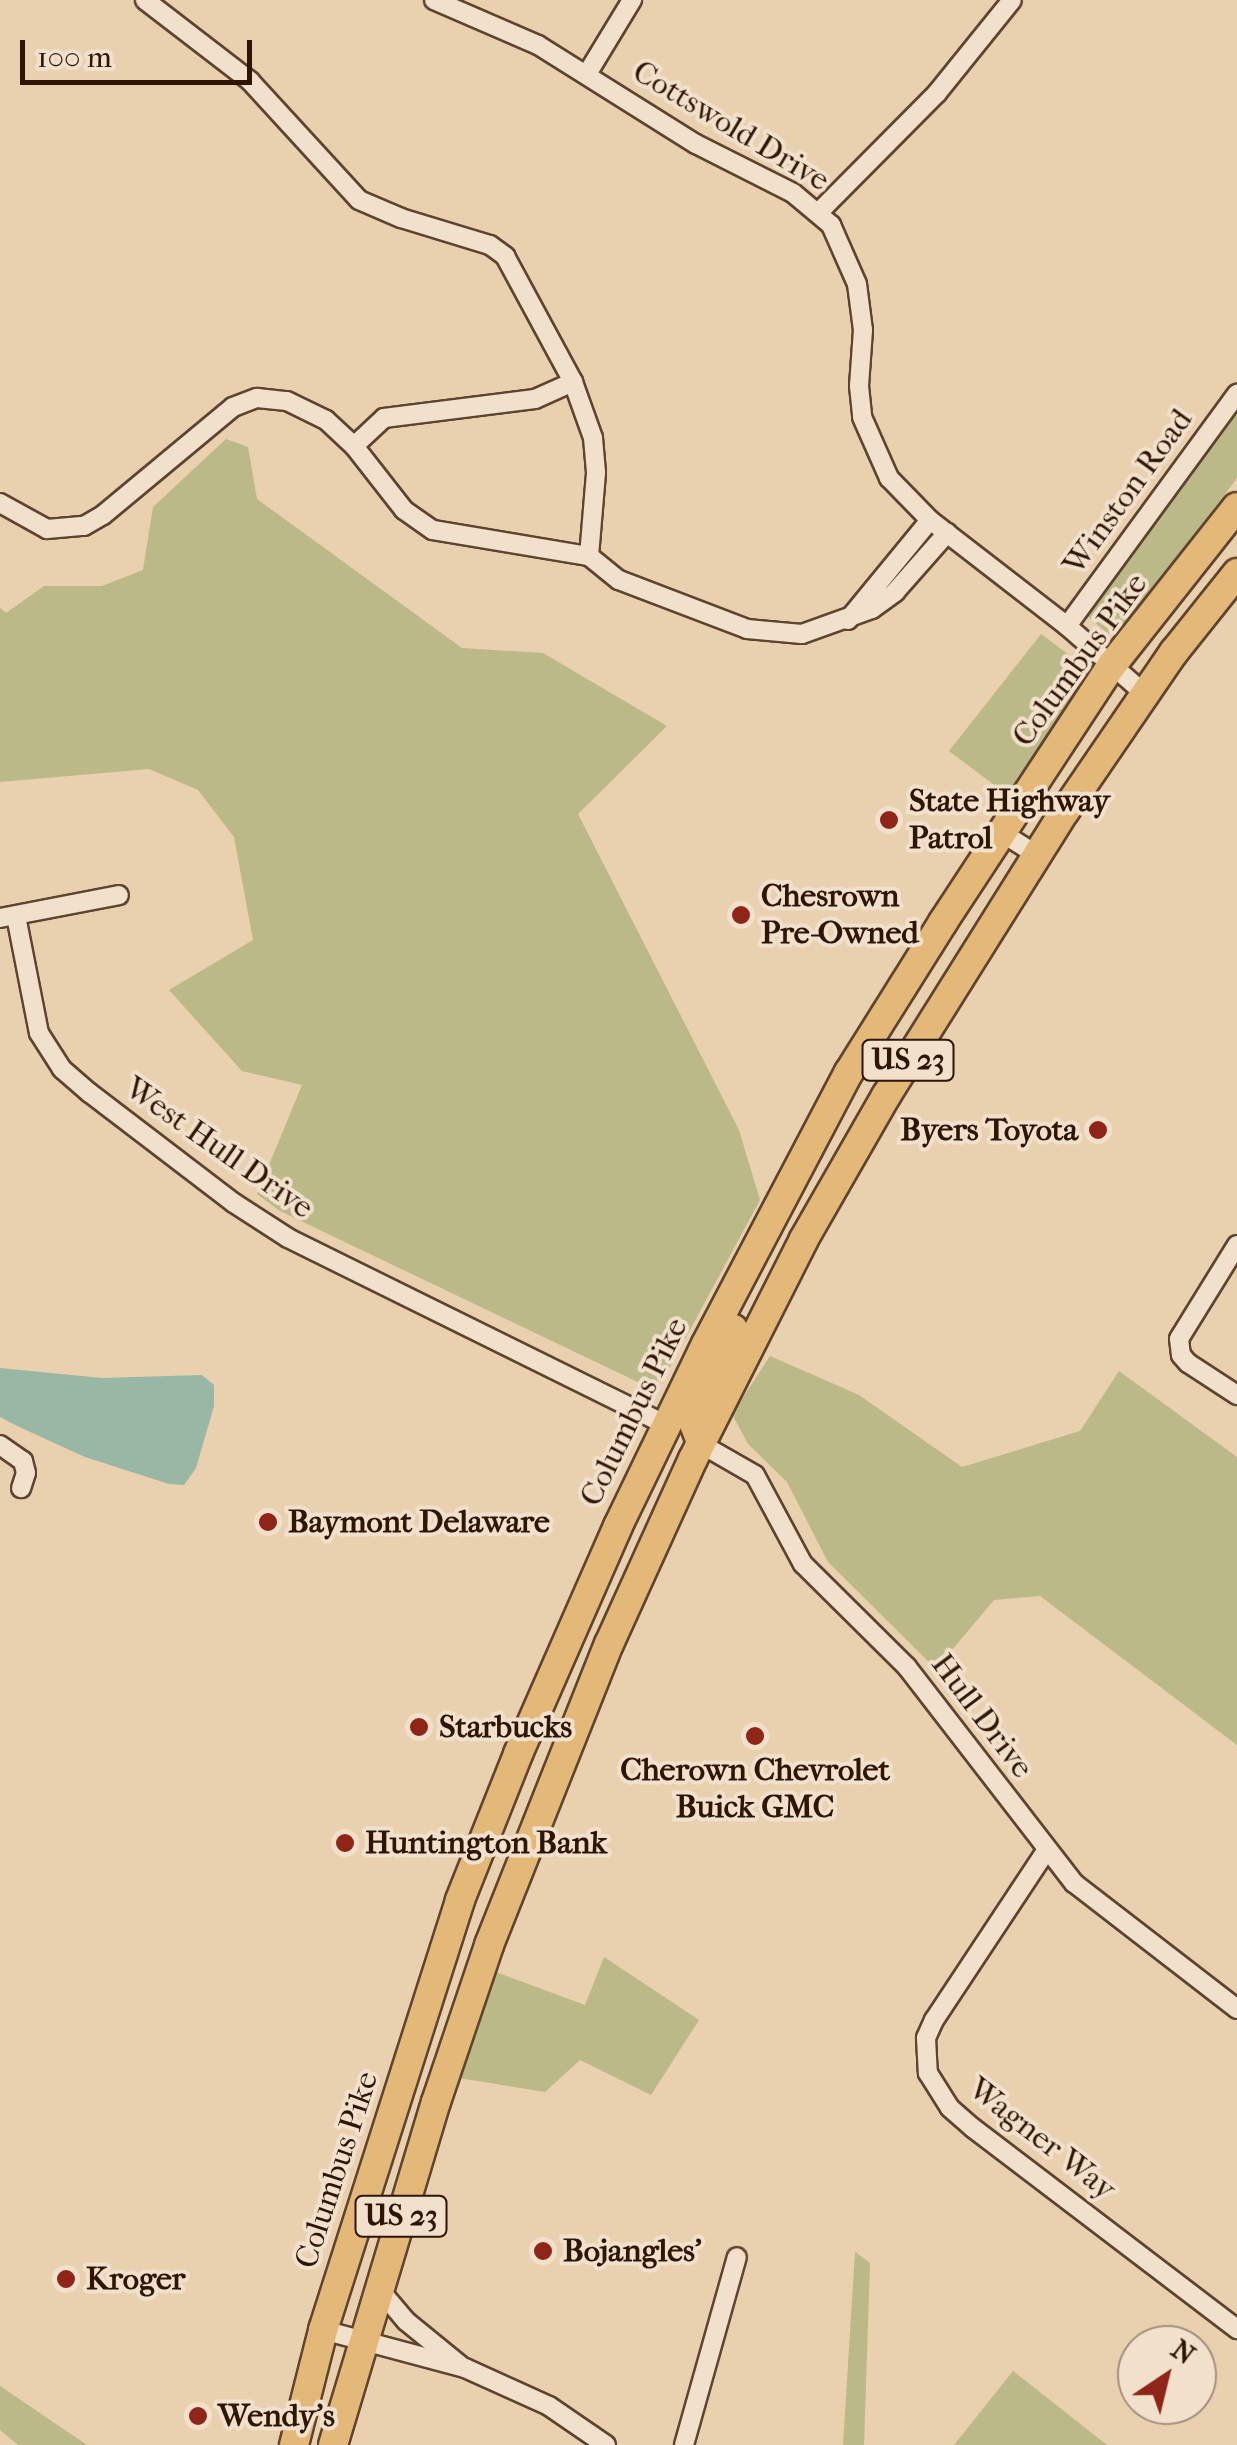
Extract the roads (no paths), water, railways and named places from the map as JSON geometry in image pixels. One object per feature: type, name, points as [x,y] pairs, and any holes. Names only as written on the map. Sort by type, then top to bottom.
[{"type":"highway","name":"Columbus Pike","points":[[294,2445],[323,2330],[460,1900],[518,1754],[667,1425],[753,1248],[850,1072],[1002,832],[1112,665],[1237,507]]},
{"type":"highway","name":"US 23","points":[[333,2445],[488,1945],[608,1644],[701,1444],[804,1239],[860,1140],[1037,855],[1146,695],[1237,574]]},
{"type":"highway","points":[[701,1444],[695,1426],[697,1410],[756,1278],[753,1248]]},
{"type":"highway","points":[[608,1644],[604,1620],[672,1460],[667,1425]]},
{"type":"street","points":[[144,0],[250,81],[359,200],[497,249],[511,265],[573,382],[595,456],[589,556]]},
{"type":"street","name":"Cottswold Drive","points":[[434,0],[538,45],[696,144],[763,175],[831,225],[857,284],[863,330],[859,386],[868,438],[889,478],[930,520],[1067,626],[1146,695]]},
{"type":"street","points":[[588,74],[632,0]]},
{"type":"street","points":[[818,213],[937,94],[1012,0]]},
{"type":"street","points":[[354,446],[384,418],[517,402],[573,382]]},
{"type":"street","name":"Winston Road","points":[[1067,626],[1237,394]]},
{"type":"street","points":[[0,503],[47,529],[84,526],[115,506],[233,406],[250,399],[274,398],[299,405],[326,420],[354,446],[404,510],[425,526],[450,536],[589,556],[619,580],[747,628],[802,634],[848,620],[884,602],[947,534]]},
{"type":"street","points":[[848,620],[930,520]]},
{"type":"street","points":[[1002,832],[1037,855]]},
{"type":"street","points":[[8,917],[118,894]]},
{"type":"street","name":"West Hull Drive","points":[[8,917],[39,1033],[62,1069],[90,1093],[234,1203],[288,1238],[667,1425]]},
{"type":"street","points":[[1237,1245],[1178,1339],[1180,1355],[1188,1363],[1237,1395]]},
{"type":"street","points":[[0,1444],[23,1461],[26,1473],[21,1488]]},
{"type":"street","name":"Hull Drive","points":[[701,1444],[755,1474],[803,1564],[907,1667],[1046,1851],[1092,1900],[1237,2009]]},
{"type":"street","name":"Wagner Way","points":[[1046,1851],[934,2020],[926,2038],[928,2073],[950,2108],[973,2128],[1237,2330]]},
{"type":"street","points":[[684,2445],[737,2256]]},
{"type":"street","points":[[379,2289],[406,2321],[464,2368]]},
{"type":"street","points":[[323,2330],[464,2368],[549,2406],[606,2445]]},
{"type":"place","name":"State Highway Patrol","points":[[889,820]]},
{"type":"place","name":"Chesrown Pre-Owned","points":[[741,915]]},
{"type":"place","name":"Byers Toyota","points":[[1098,1130]]},
{"type":"place","name":"Baymont Delaware","points":[[268,1522]]},
{"type":"place","name":"Starbucks","points":[[419,1727]]},
{"type":"place","name":"Cherown Chevrolet Buick GMC","points":[[755,1736]]},
{"type":"place","name":"Huntington Bank","points":[[345,1843]]},
{"type":"place","name":"Bojangles'","points":[[543,2251]]},
{"type":"place","name":"Kroger","points":[[66,2279]]},
{"type":"place","name":"Wendy's","points":[[198,2416]]}]
